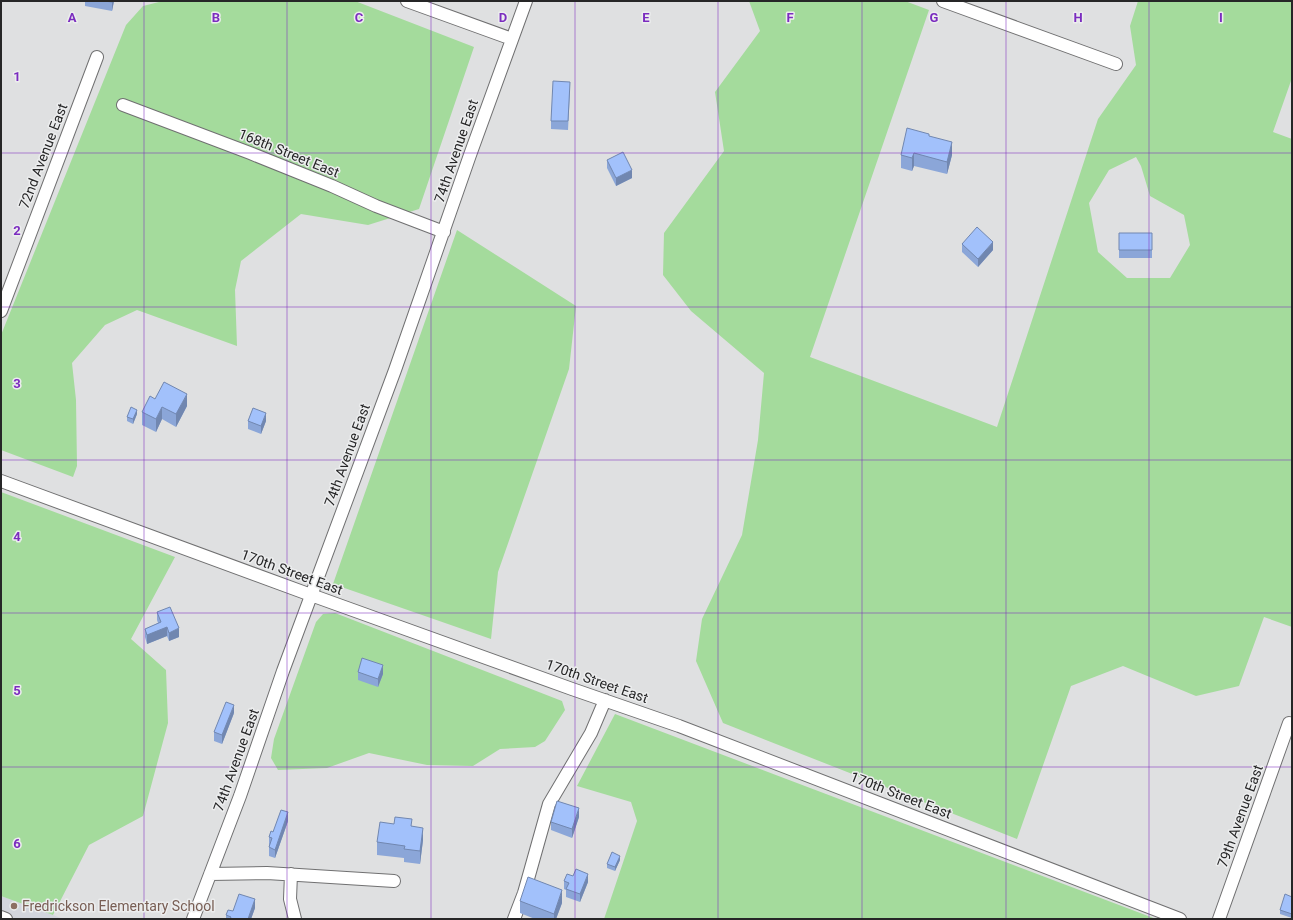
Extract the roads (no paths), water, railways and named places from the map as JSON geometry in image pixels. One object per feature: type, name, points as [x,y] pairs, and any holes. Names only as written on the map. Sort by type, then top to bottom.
[{"type":"street","points":[[407,1],[512,39]]},
{"type":"street","name":"74th Avenue East","points":[[193,919],[240,796],[311,595],[395,370],[470,155],[526,1]]},
{"type":"street","points":[[943,1],[1116,64]]},
{"type":"street","name":"72nd Avenue East","points":[[1,311],[97,57]]},
{"type":"street","name":"168th Street East","points":[[123,104],[250,152],[376,206],[444,232]]},
{"type":"street","name":"170th Street East","points":[[1,481],[311,595],[679,726],[1180,919]]},
{"type":"street","points":[[514,919],[524,893],[549,804],[591,733],[605,700]]},
{"type":"street","name":"79th Avenue East","points":[[1219,919],[1289,722]]},
{"type":"street","points":[[210,874],[267,872],[394,881]]},
{"type":"street","points":[[291,874],[290,899],[295,919]]},
{"type":"street","points":[[1,917],[6,919]]},
{"type":"place","name":"Fredrickson Elementary School","points":[[14,906]]}]
